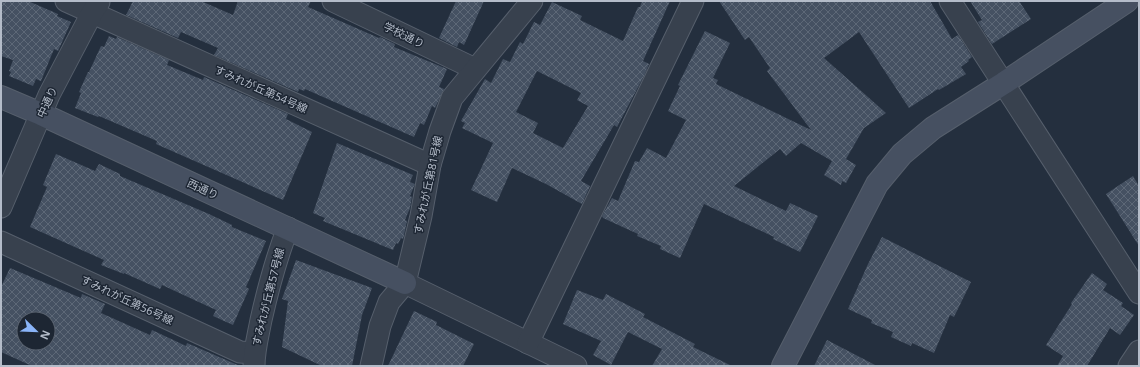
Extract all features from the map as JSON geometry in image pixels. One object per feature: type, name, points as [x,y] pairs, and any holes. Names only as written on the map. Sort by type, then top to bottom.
[{"type":"street","name":"すみれが丘第54号線","points":[[66,1],[96,7],[430,164]]},
{"type":"street","name":"学校通り","points":[[334,1],[475,69]]},
{"type":"street","name":"すみれが丘第81号線","points":[[371,366],[380,326],[389,302],[405,283],[421,216],[430,164],[440,130],[452,98],[532,1]]},
{"type":"street","points":[[528,343],[693,1]]},
{"type":"street","points":[[950,1],[1139,294]]},
{"type":"street","points":[[783,366],[877,184],[902,154],[933,128],[1004,83],[1127,1]]},
{"type":"street","name":"中通り","points":[[1,207],[49,95],[96,7]]},
{"type":"street","name":"西通り","points":[[1,97],[41,114],[405,283]]},
{"type":"street","name":"すみれが丘第57号線","points":[[254,359],[265,300],[280,249],[288,228]]},
{"type":"street","name":"すみれが丘第56号線","points":[[1,242],[254,359]]},
{"type":"street","points":[[405,283],[576,366]]},
{"type":"street","points":[[1129,366],[1139,351]]},
{"type":"building","points":[[1,1],[28,1],[58,14],[57,16],[71,22],[58,51],[54,49],[41,81],[36,79],[33,86],[9,76],[11,72],[9,71],[13,60],[1,56]]},
{"type":"building","points":[[133,1],[201,1],[233,15],[238,1],[311,1],[308,7],[379,38],[380,37],[395,44],[394,47],[447,69],[439,87],[444,89],[435,108],[432,106],[424,125],[420,123],[414,137],[305,89],[304,91],[299,89],[298,92],[214,55],[218,48],[181,32],[178,38],[126,15]]},
{"type":"building","points":[[456,1],[484,1],[464,45],[459,42],[457,47],[439,38]]},
{"type":"building","points":[[642,1],[670,1],[643,61],[649,64],[645,74],[617,127],[614,125],[581,181],[590,186],[582,204],[546,184],[512,168],[497,202],[471,190],[493,143],[462,128],[465,123],[461,121],[485,79],[491,83],[503,59],[510,62],[520,42],[523,44],[534,22],[540,25],[552,2],[582,16],[580,20],[623,41],[638,7],[640,7]],"holes":[[[537,71],[581,93],[577,100],[588,106],[563,148],[533,133],[538,123],[516,112]]]},
{"type":"building","points":[[719,1],[930,1],[952,39],[958,35],[972,57],[961,67],[966,74],[939,90],[938,89],[909,108],[859,32],[824,58],[886,113],[864,128],[846,159],[856,165],[846,183],[842,181],[841,185],[824,175],[832,161],[801,143],[786,156],[780,149],[734,186],[786,211],[790,203],[818,216],[800,252],[773,239],[774,237],[704,204],[680,258],[660,249],[661,246],[637,236],[638,234],[603,218],[602,216],[612,198],[618,201],[635,161],[639,162],[647,148],[666,158],[686,120],[668,111],[680,86],[678,85],[705,31],[730,43],[713,78],[718,80],[716,84],[811,130],[767,71],[770,68],[749,37],[745,40]]},
{"type":"building","points":[[970,1],[1019,1],[1031,19],[992,44],[978,22],[982,20]]},
{"type":"building","points":[[109,36],[116,39],[117,37],[169,60],[167,65],[203,80],[204,77],[288,114],[286,119],[312,132],[283,200],[156,144],[157,141],[99,116],[98,117],[75,108],[81,93],[79,92],[88,72],[101,46],[104,47]]},
{"type":"building","points":[[337,143],[413,175],[410,182],[415,184],[410,196],[412,197],[410,208],[405,220],[407,221],[403,239],[401,238],[398,244],[396,243],[393,250],[323,221],[325,218],[313,213]]},
{"type":"building","points":[[56,154],[95,171],[99,164],[120,174],[120,176],[209,214],[232,225],[232,227],[266,241],[246,287],[249,289],[233,325],[213,316],[216,310],[162,285],[160,289],[124,273],[101,265],[104,260],[30,227],[47,187],[43,185]]},
{"type":"building","points":[[1133,176],[1139,186],[1139,246],[1106,194]]},
{"type":"building","points":[[882,237],[971,282],[954,317],[950,315],[934,353],[912,343],[911,346],[891,337],[893,332],[871,323],[872,320],[848,309]]},
{"type":"building","points":[[296,260],[372,288],[362,315],[352,366],[322,366],[282,347],[288,301],[282,299]]},
{"type":"building","points":[[10,268],[81,298],[82,294],[105,304],[101,313],[150,335],[152,330],[186,346],[187,343],[240,366],[32,366],[1,352],[1,287]]},
{"type":"building","points":[[1092,273],[1107,284],[1103,290],[1123,303],[1121,306],[1134,315],[1120,335],[1110,328],[1087,366],[1057,366],[1063,356],[1046,345],[1072,304],[1071,303]]},
{"type":"building","points":[[577,290],[603,300],[606,294],[645,314],[643,317],[695,344],[693,347],[732,366],[652,366],[662,349],[628,332],[611,365],[593,355],[601,341],[563,324]]},
{"type":"building","points":[[414,311],[437,322],[436,325],[474,344],[463,366],[388,366]]},
{"type":"building","points":[[827,340],[877,366],[814,366]]}]
